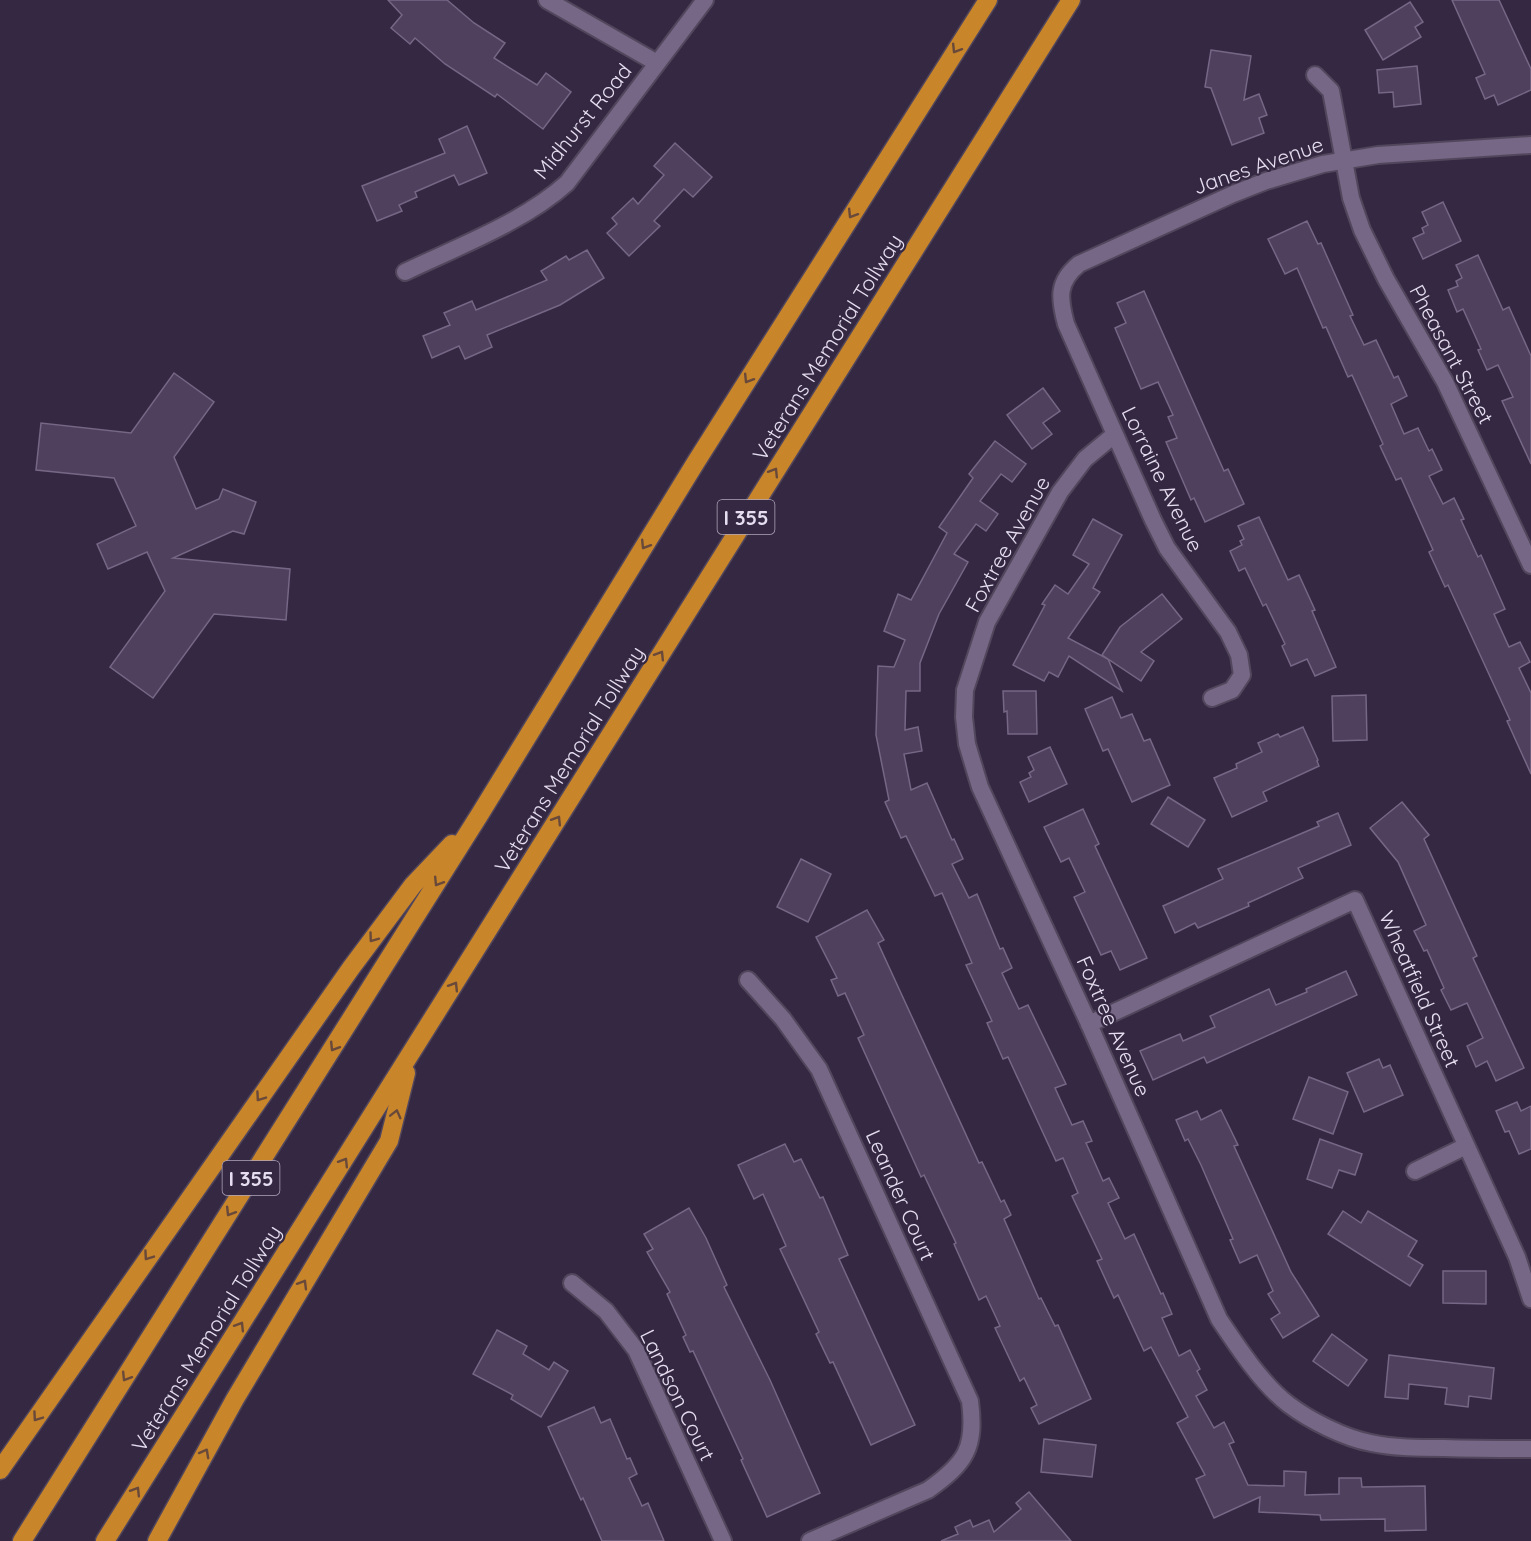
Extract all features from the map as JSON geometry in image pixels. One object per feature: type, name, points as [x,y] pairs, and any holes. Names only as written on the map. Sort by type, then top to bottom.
[{"type":"highway","name":"I 355","points":[[22,1541],[480,814],[696,462],[988,0]]},
{"type":"highway","name":"Veterans Memorial Tollway","points":[[105,1541],[1071,0]]},
{"type":"highway","points":[[0,1470],[358,959],[413,885],[480,814]]},
{"type":"highway","points":[[157,1541],[235,1399],[389,1141],[411,1056]]},
{"type":"street","points":[[547,0],[657,63]]},
{"type":"street","name":"Midhurst Road","points":[[405,272],[528,213],[554,195],[567,183],[705,0]]},
{"type":"street","name":"Pheasant Street","points":[[1315,75],[1331,91],[1351,198],[1374,257],[1445,382],[1531,565]]},
{"type":"street","name":"Janes Avenue","points":[[1061,290],[1070,271],[1079,264],[1186,214],[1266,181],[1344,159],[1438,150],[1531,145]]},
{"type":"street","name":"Lorraine Avenue","points":[[1061,290],[1061,307],[1066,324],[1114,435],[1167,548],[1228,632],[1239,655],[1242,675],[1232,690],[1212,698]]},
{"type":"street","name":"Foxtree Avenue","points":[[1114,435],[1086,459],[1060,492],[987,622],[965,690],[964,717],[973,768],[1219,1318],[1238,1348],[1286,1403],[1332,1429],[1370,1443],[1411,1448],[1531,1449]]},
{"type":"street","name":"Wheatfield Street","points":[[1089,1023],[1355,900],[1517,1257],[1531,1299]]},
{"type":"street","name":"Leander Court","points":[[748,980],[783,1019],[819,1069],[970,1401],[973,1424],[969,1447],[946,1478],[928,1490],[810,1541]]},
{"type":"street","points":[[1415,1171],[1467,1146]]},
{"type":"street","name":"Landson Court","points":[[572,1283],[606,1311],[636,1350],[723,1541]]},
{"type":"building","points":[[388,0],[447,0],[474,23],[505,43],[494,58],[537,85],[546,73],[571,92],[543,129],[497,94],[495,97],[445,64],[415,38],[410,44],[391,28],[402,15]]},
{"type":"building","points":[[1452,0],[1499,0],[1531,69],[1531,90],[1498,105],[1494,95],[1485,99],[1476,78],[1485,74]]},
{"type":"building","points":[[1410,2],[1423,22],[1415,27],[1421,37],[1383,60],[1365,30]]},
{"type":"building","points":[[1211,50],[1251,56],[1244,100],[1259,94],[1267,115],[1259,118],[1264,133],[1232,145],[1211,88],[1205,87]]},
{"type":"building","points":[[1417,66],[1421,104],[1394,107],[1393,92],[1379,93],[1377,70]]},
{"type":"building","points":[[467,126],[487,173],[459,185],[454,175],[415,192],[417,197],[399,205],[402,211],[377,221],[362,186],[445,153],[439,139]]},
{"type":"building","points":[[675,143],[712,177],[693,197],[684,189],[654,221],[660,226],[629,256],[607,233],[617,224],[612,218],[633,198],[638,204],[664,175],[654,166]]},
{"type":"building","points":[[1443,202],[1461,241],[1423,259],[1413,238],[1424,233],[1422,228],[1428,225],[1422,212]]},
{"type":"building","points":[[1307,221],[1318,244],[1321,243],[1364,345],[1376,340],[1394,378],[1398,376],[1407,396],[1391,404],[1404,434],[1418,428],[1429,451],[1432,449],[1442,470],[1429,476],[1443,504],[1454,498],[1464,519],[1461,520],[1478,557],[1481,555],[1505,609],[1494,614],[1509,647],[1520,642],[1530,662],[1519,668],[1531,693],[1531,774],[1507,721],[1510,720],[1448,585],[1445,587],[1429,552],[1433,550],[1401,478],[1396,480],[1380,446],[1383,444],[1352,375],[1348,377],[1326,327],[1323,328],[1297,268],[1285,274],[1268,239]]},
{"type":"building","points":[[587,250],[604,278],[560,305],[487,335],[492,347],[465,359],[459,346],[432,358],[423,336],[450,325],[444,313],[472,301],[476,310],[547,280],[541,271],[566,256],[569,260]]},
{"type":"building","points":[[1478,255],[1503,310],[1509,307],[1531,356],[1531,464],[1502,401],[1513,397],[1498,365],[1487,370],[1478,350],[1481,349],[1463,309],[1457,312],[1448,290],[1458,286],[1456,281],[1462,278],[1456,265]]},
{"type":"building","points":[[1144,291],[1224,471],[1228,469],[1244,504],[1205,522],[1194,498],[1191,500],[1166,442],[1177,438],[1168,417],[1173,415],[1158,382],[1141,389],[1115,328],[1126,323],[1117,303]]},
{"type":"building","points":[[174,373],[214,402],[174,457],[196,509],[219,499],[223,489],[256,502],[244,534],[233,531],[173,558],[290,569],[286,620],[214,614],[153,698],[110,667],[165,591],[147,552],[108,569],[97,544],[136,526],[114,478],[36,470],[41,423],[131,433]]},
{"type":"building","points":[[1043,388],[1060,411],[1043,423],[1052,434],[1032,449],[1007,415]]},
{"type":"building","points":[[995,441],[1026,464],[1012,482],[1001,474],[980,501],[998,514],[986,531],[976,524],[954,554],[968,562],[939,614],[920,663],[920,691],[906,691],[905,730],[918,727],[922,751],[904,754],[911,790],[927,783],[952,840],[954,839],[963,859],[952,864],[969,898],[977,894],[1000,949],[1003,948],[1012,968],[1002,973],[1019,1009],[1028,1005],[1066,1084],[1055,1088],[1072,1125],[1083,1121],[1092,1141],[1086,1143],[1103,1181],[1109,1178],[1119,1198],[1108,1203],[1125,1239],[1134,1234],[1172,1314],[1162,1318],[1179,1356],[1190,1350],[1200,1369],[1197,1371],[1207,1390],[1196,1396],[1214,1428],[1224,1422],[1234,1442],[1229,1444],[1248,1485],[1284,1486],[1284,1471],[1306,1472],[1305,1495],[1339,1494],[1339,1478],[1361,1478],[1362,1487],[1425,1486],[1426,1530],[1385,1531],[1385,1519],[1321,1520],[1320,1515],[1259,1512],[1260,1497],[1214,1518],[1196,1479],[1205,1475],[1177,1423],[1188,1417],[1151,1347],[1144,1351],[1118,1295],[1114,1298],[1097,1261],[1102,1259],[1072,1196],[1078,1193],[1063,1158],[1056,1161],[1008,1057],[1003,1059],[987,1023],[992,1021],[966,965],[972,963],[942,893],[935,896],[906,836],[901,838],[885,802],[889,800],[876,735],[878,666],[894,667],[905,640],[884,631],[898,594],[911,600],[947,533],[939,527],[973,478],[969,474]]},
{"type":"building","points":[[1259,517],[1288,580],[1299,575],[1336,667],[1315,676],[1307,659],[1291,666],[1282,646],[1285,644],[1266,604],[1263,606],[1245,568],[1239,571],[1230,551],[1242,545],[1240,541],[1244,539],[1238,526]]},
{"type":"building","points":[[1093,519],[1122,535],[1093,588],[1100,592],[1068,638],[1108,659],[1122,691],[1069,656],[1058,677],[1049,672],[1044,681],[1013,665],[1045,605],[1042,604],[1055,585],[1068,594],[1089,564],[1073,555]]},
{"type":"building","points":[[1162,594],[1182,619],[1141,652],[1154,661],[1141,681],[1102,655],[1120,627]]},
{"type":"building","points":[[1003,691],[1036,691],[1037,734],[1008,734]]},
{"type":"building","points":[[1366,695],[1367,740],[1333,741],[1332,696]]},
{"type":"building","points":[[1112,697],[1121,718],[1132,714],[1144,741],[1150,739],[1170,785],[1132,802],[1108,749],[1103,751],[1085,709]]},
{"type":"building","points":[[1303,727],[1319,766],[1263,792],[1267,801],[1232,817],[1214,778],[1237,768],[1236,764],[1262,752],[1258,743]]},
{"type":"building","points":[[1050,747],[1067,784],[1029,802],[1020,782],[1031,777],[1029,773],[1034,770],[1028,757]]},
{"type":"building","points":[[1168,797],[1205,820],[1188,847],[1151,824]]},
{"type":"building","points":[[1402,802],[1429,835],[1424,839],[1477,956],[1473,958],[1524,1068],[1496,1081],[1487,1061],[1476,1067],[1467,1046],[1483,1038],[1467,1003],[1451,1010],[1441,990],[1444,988],[1427,950],[1424,951],[1414,931],[1426,925],[1398,862],[1370,828]]},
{"type":"building","points":[[1083,809],[1099,844],[1095,846],[1147,958],[1120,970],[1111,951],[1101,955],[1074,897],[1085,892],[1069,858],[1061,862],[1044,827]]},
{"type":"building","points":[[1338,813],[1351,845],[1298,868],[1303,878],[1248,903],[1249,906],[1198,928],[1195,923],[1175,933],[1163,906],[1223,879],[1218,869],[1319,826],[1317,822]]},
{"type":"building","points":[[801,859],[831,874],[808,922],[777,907]]},
{"type":"building","points":[[867,910],[884,940],[878,943],[979,1163],[982,1162],[1001,1202],[1004,1200],[1011,1215],[1004,1219],[1039,1299],[1041,1298],[1055,1326],[1058,1325],[1091,1399],[1039,1424],[1031,1408],[1037,1405],[1024,1378],[1020,1381],[995,1328],[1000,1326],[986,1296],[979,1300],[954,1244],[956,1243],[924,1175],[921,1177],[858,1038],[864,1035],[845,993],[838,996],[831,980],[837,978],[816,937]]},
{"type":"building","points":[[1346,971],[1357,995],[1207,1063],[1204,1057],[1153,1080],[1140,1051],[1180,1034],[1183,1041],[1215,1027],[1210,1016],[1269,989],[1276,1005],[1307,992],[1306,989]]},
{"type":"building","points":[[1379,1059],[1383,1068],[1390,1065],[1403,1095],[1364,1112],[1347,1073]]},
{"type":"building","points":[[1309,1077],[1348,1092],[1333,1134],[1293,1119]]},
{"type":"building","points":[[1517,1102],[1521,1111],[1531,1106],[1531,1149],[1519,1154],[1509,1131],[1505,1132],[1496,1111]]},
{"type":"building","points":[[1221,1110],[1238,1145],[1234,1146],[1291,1272],[1319,1316],[1283,1338],[1271,1319],[1280,1313],[1268,1294],[1273,1291],[1257,1255],[1240,1263],[1230,1240],[1233,1239],[1201,1165],[1188,1139],[1185,1141],[1176,1120],[1197,1111],[1201,1120]]},
{"type":"building","points":[[1320,1139],[1362,1154],[1355,1175],[1339,1170],[1332,1188],[1307,1179]]},
{"type":"building","points":[[785,1144],[794,1162],[801,1159],[820,1198],[823,1197],[848,1255],[839,1259],[915,1425],[871,1445],[833,1362],[830,1363],[816,1334],[819,1332],[780,1249],[786,1246],[763,1194],[754,1199],[738,1165]]},
{"type":"building","points":[[689,1208],[706,1238],[727,1285],[724,1287],[770,1380],[820,1493],[767,1517],[693,1351],[690,1352],[683,1337],[686,1335],[667,1294],[670,1292],[647,1252],[653,1249],[644,1234]]},
{"type":"building","points":[[1343,1211],[1361,1223],[1368,1211],[1417,1241],[1408,1256],[1423,1265],[1410,1286],[1328,1234]]},
{"type":"building","points":[[1443,1271],[1486,1271],[1486,1304],[1443,1303]]},
{"type":"building","points":[[497,1330],[527,1346],[523,1354],[549,1370],[554,1362],[568,1371],[541,1417],[511,1399],[513,1395],[473,1374]]},
{"type":"building","points":[[1332,1334],[1367,1360],[1348,1386],[1313,1361]]},
{"type":"building","points":[[1389,1355],[1494,1368],[1491,1399],[1469,1396],[1468,1407],[1445,1404],[1447,1388],[1409,1384],[1408,1399],[1385,1397]]},
{"type":"building","points":[[594,1407],[601,1423],[610,1419],[627,1459],[630,1458],[637,1474],[629,1478],[642,1506],[648,1503],[664,1541],[602,1541],[548,1427]]},
{"type":"building","points":[[1044,1439],[1096,1445],[1092,1477],[1041,1472]]},
{"type":"building","points":[[1029,1492],[1071,1541],[941,1541],[958,1534],[955,1527],[970,1520],[973,1527],[989,1520],[994,1532],[1021,1509],[1016,1503]]}]
